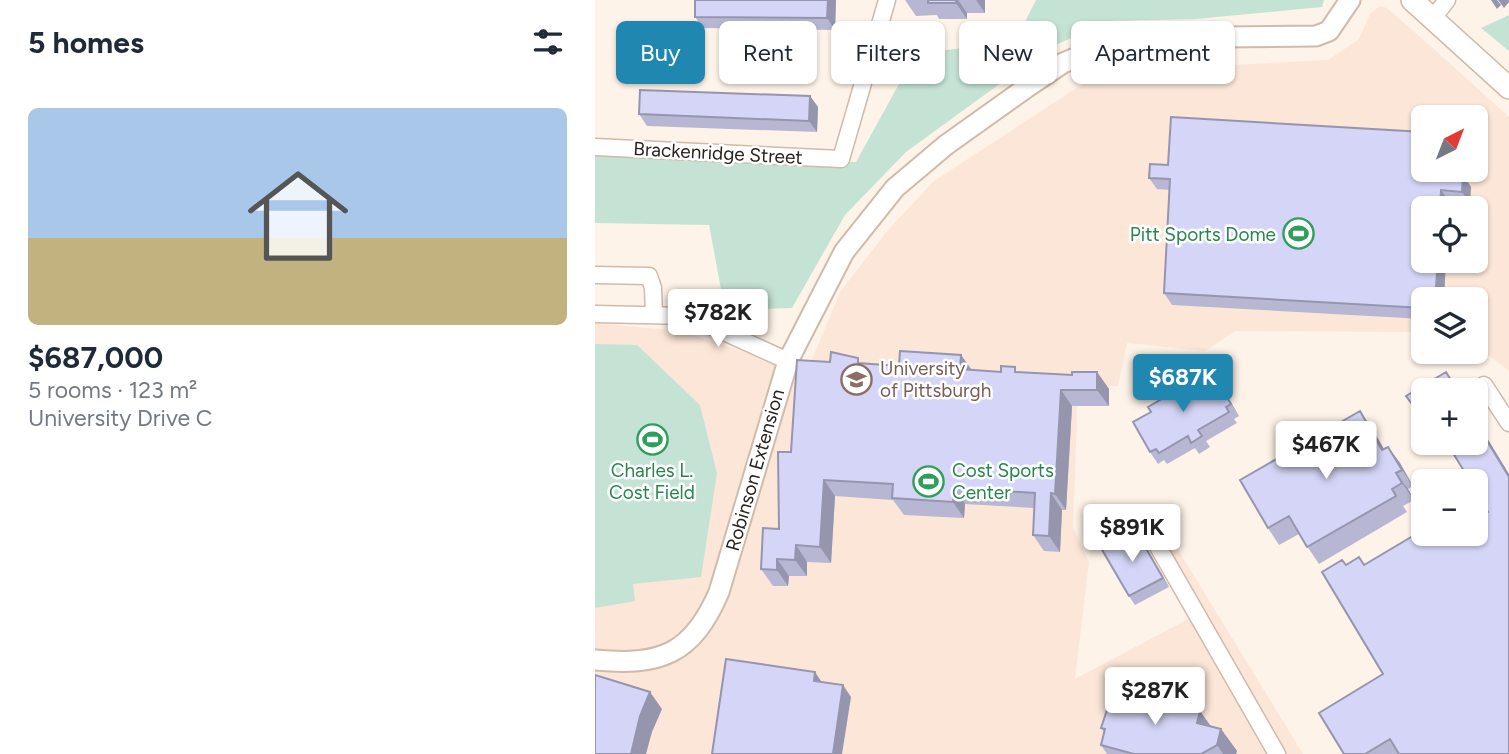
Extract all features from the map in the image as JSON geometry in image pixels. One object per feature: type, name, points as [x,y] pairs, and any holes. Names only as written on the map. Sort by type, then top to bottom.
[{"type":"main road","points":[[1412,0],[1509,88]]},
{"type":"street","name":"Brackenridge Street","points":[[595,147],[841,159],[887,0]]},
{"type":"street","name":"Robinson Extension","points":[[595,660],[633,662],[671,654],[697,633],[709,615],[719,592],[787,361],[844,252],[894,188],[947,145],[1063,62],[1132,38],[1316,36],[1329,31],[1350,0]]},
{"type":"street","points":[[1433,18],[1447,0]]},
{"type":"street","points":[[595,275],[649,276],[653,288],[654,315]]},
{"type":"street","points":[[595,314],[689,316],[787,361]]},
{"type":"street","points":[[1488,391],[1509,423]]},
{"type":"street","points":[[1141,517],[1277,754]]},
{"type":"shaded area","name":"University of Pittsburgh","points":[[1380,6],[1387,8],[1509,117],[1509,371],[1488,355],[1488,287],[1411,287],[1411,332],[1235,331],[1205,351],[1127,343],[1118,386],[1078,387],[1073,527],[1089,562],[1075,679],[1192,617],[1137,523],[1155,512],[1303,754],[595,754],[595,323],[680,331],[807,372],[840,292],[888,230],[934,181],[1083,84],[1235,84],[1235,65],[1328,60],[1359,39],[1370,14]]},
{"type":"green space","points":[[1036,0],[1324,0],[1322,7],[1196,19],[1071,21],[1071,38],[1057,44],[1057,21],[1025,21]]},
{"type":"green space","points":[[1509,15],[1509,51],[1481,28]]},
{"type":"green space","points":[[959,49],[959,84],[1000,84],[906,152],[845,215],[792,308],[725,310],[709,225],[595,223],[595,151],[685,159],[856,162],[899,84],[945,84],[945,50]]},
{"type":"green space","name":"Charles L. Cost Field","points":[[595,344],[637,345],[700,405],[717,473],[701,577],[633,584],[635,601],[595,608]]},
{"type":"building","points":[[695,0],[828,0],[827,18],[695,17]]},
{"type":"building","points":[[928,0],[956,0],[956,3],[928,3]]},
{"type":"building","points":[[640,90],[810,96],[809,121],[639,114]]},
{"type":"building","name":"Pitt Sports Dome","points":[[1171,117],[1411,131],[1411,182],[1463,182],[1462,192],[1441,190],[1441,196],[1411,196],[1411,273],[1437,273],[1436,287],[1411,287],[1411,307],[1164,293],[1170,179],[1149,178],[1150,164],[1168,165]]},
{"type":"building","name":"Cost Sports Center","points":[[900,351],[961,355],[960,369],[1001,372],[1001,366],[1015,367],[1015,372],[1072,375],[1072,372],[1097,372],[1097,390],[1061,390],[1055,494],[1051,493],[1049,536],[1033,535],[1035,493],[954,488],[953,502],[892,498],[893,484],[824,480],[820,547],[796,545],[795,560],[777,559],[777,570],[761,569],[763,528],[779,529],[778,452],[791,452],[797,360],[830,362],[831,352],[858,358],[858,363],[899,366]]},
{"type":"building","points":[[1446,372],[1450,378],[1436,378]]},
{"type":"building","points":[[1213,374],[1231,404],[1226,407],[1229,412],[1198,430],[1202,436],[1191,443],[1188,436],[1159,453],[1156,449],[1150,452],[1133,422],[1151,412],[1148,407],[1192,381],[1195,385]]},
{"type":"building","points":[[1360,411],[1382,450],[1388,447],[1402,470],[1396,473],[1402,483],[1392,489],[1396,496],[1307,547],[1289,516],[1268,528],[1240,480]]},
{"type":"building","points":[[1488,442],[1509,477],[1509,754],[1399,754],[1390,739],[1365,754],[1344,754],[1319,713],[1383,674],[1322,572],[1342,560],[1346,565],[1359,557],[1364,565],[1411,537],[1411,546],[1488,546],[1488,469],[1463,469],[1454,455],[1488,455]]},
{"type":"building","points":[[1127,533],[1132,542],[1140,538],[1163,578],[1129,596],[1101,548]]},
{"type":"building","points":[[726,659],[815,672],[814,681],[843,685],[833,754],[712,754]]},
{"type":"building","points":[[595,675],[650,692],[640,716],[631,754],[595,754]]},
{"type":"building","points":[[1114,689],[1200,711],[1197,723],[1221,729],[1217,745],[1201,754],[1134,754],[1101,745],[1105,729],[1101,728]]},
{"type":"place","name":"Pitt Sports Dome","points":[[1299,234]]},
{"type":"place","name":"University of Pittsburgh","points":[[857,379]]},
{"type":"place","name":"Charles L. Cost Field","points":[[652,439]]},
{"type":"place","name":"Cost Sports Center","points":[[929,481]]}]
